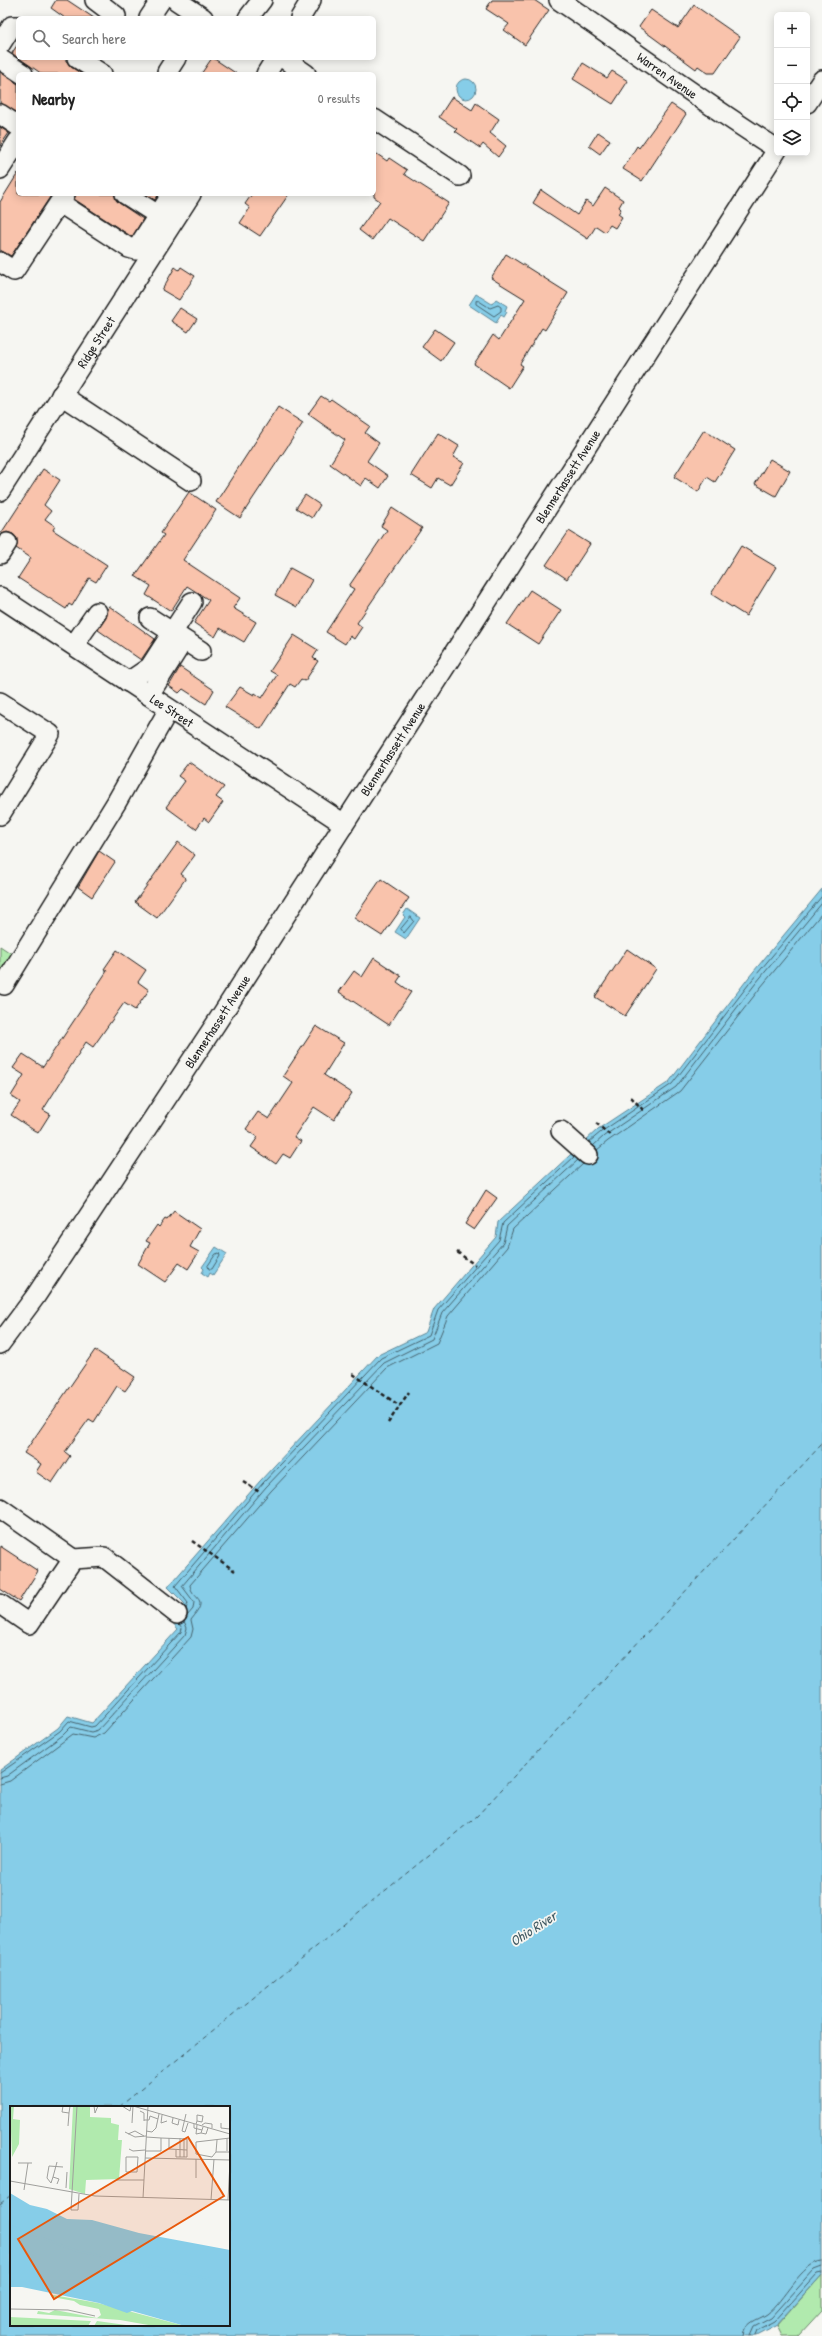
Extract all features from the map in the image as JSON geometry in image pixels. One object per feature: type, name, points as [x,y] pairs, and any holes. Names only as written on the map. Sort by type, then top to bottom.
[{"type":"street","points":[[95,0],[116,16]]},
{"type":"street","points":[[150,16],[162,0]]},
{"type":"street","points":[[176,0],[199,16]]},
{"type":"street","points":[[250,16],[262,0]]},
{"type":"street","points":[[301,16],[311,0]]},
{"type":"street","name":"Warren Avenue","points":[[559,0],[645,58],[716,111],[774,147]]},
{"type":"street","points":[[0,45],[12,26],[16,26]]},
{"type":"street","points":[[0,59],[20,72]]},
{"type":"street","points":[[80,60],[99,72]]},
{"type":"street","points":[[267,72],[275,60]]},
{"type":"street","points":[[286,60],[303,72]]},
{"type":"street","points":[[810,98],[822,80]]},
{"type":"street","points":[[0,114],[16,125]]},
{"type":"street","points":[[376,120],[460,176]]},
{"type":"street","points":[[0,169],[16,144]]},
{"type":"street","name":"Blennerhassett Avenue","points":[[0,1344],[35,1297],[123,1166],[774,154]]},
{"type":"street","points":[[128,196],[158,215]]},
{"type":"street","points":[[0,262],[14,271],[62,199],[129,248],[136,250],[171,196]]},
{"type":"street","name":"Ridge Street","points":[[0,491],[190,196]]},
{"type":"street","points":[[61,395],[191,481]]},
{"type":"street","name":"Lee Street","points":[[0,597],[149,695],[343,826]]},
{"type":"street","points":[[149,695],[178,637],[192,602]]},
{"type":"street","points":[[74,645],[97,612]]},
{"type":"street","points":[[150,618],[201,652]]},
{"type":"street","points":[[128,682],[150,667],[178,637]]},
{"type":"street","points":[[0,702],[50,734],[0,815]]},
{"type":"street","points":[[4,985],[112,809],[169,709]]},
{"type":"street","points":[[562,1131],[588,1155]]},
{"type":"street","points":[[0,1508],[73,1559],[104,1557],[177,1614]]},
{"type":"street","points":[[0,1604],[29,1624],[73,1559]]},
{"type":"path","points":[[631,1097],[644,1111]]},
{"type":"path","points":[[596,1123],[611,1136]]},
{"type":"path","points":[[457,1252],[475,1265]]},
{"type":"path","points":[[353,1374],[400,1406]]},
{"type":"path","points":[[388,1423],[409,1392]]},
{"type":"path","points":[[243,1482],[261,1493]]},
{"type":"path","points":[[192,1541],[235,1571]]},
{"type":"green space","points":[[0,946],[12,954],[0,976]]},
{"type":"green space","points":[[822,2275],[822,2311],[799,2336],[782,2336],[777,2326]]},
{"type":"water","points":[[466,79],[473,82],[476,89],[473,96],[466,99],[459,96],[456,89],[459,82]]},
{"type":"water","points":[[476,294],[492,304],[496,299],[507,306],[505,311],[507,312],[504,317],[501,315],[496,323],[469,305]]},
{"type":"water","name":"Ohio River","points":[[822,889],[822,2275],[777,2325],[756,2336],[0,2336],[0,1770],[58,1728],[68,1716],[92,1723],[178,1629],[171,1621],[185,1604],[168,1587],[260,1481],[378,1355],[426,1332],[434,1309],[496,1237],[498,1222],[598,1129],[669,1082],[749,977]]},
{"type":"water","points":[[407,909],[420,918],[406,939],[395,932],[405,917],[403,915]]},
{"type":"water","points":[[216,1247],[227,1254],[213,1275],[210,1273],[208,1277],[202,1273],[204,1269],[202,1267]]},
{"type":"building","points":[[56,0],[67,0],[91,16],[62,16],[51,8]]},
{"type":"building","points":[[492,0],[534,0],[549,10],[525,45],[504,30],[509,24],[486,9]]},
{"type":"building","points":[[694,5],[740,37],[715,73],[708,73],[698,66],[696,69],[639,27],[651,10],[678,28]]},
{"type":"building","points":[[16,47],[16,56],[12,53]]},
{"type":"building","points":[[22,60],[66,60],[71,67],[79,72],[39,72]]},
{"type":"building","points":[[211,60],[216,60],[234,72],[202,72]]},
{"type":"building","points":[[583,63],[607,78],[612,71],[628,81],[613,104],[573,79]]},
{"type":"building","points":[[0,72],[16,83],[16,112],[0,103]]},
{"type":"building","points":[[452,97],[472,110],[476,103],[499,119],[490,133],[506,146],[498,157],[483,144],[480,148],[455,131],[457,129],[439,117]]},
{"type":"building","points":[[671,104],[686,114],[642,181],[623,169],[637,146],[639,148]]},
{"type":"building","points":[[0,127],[9,133],[0,146]]},
{"type":"building","points":[[598,132],[610,140],[600,154],[589,146]]},
{"type":"building","points":[[376,153],[387,161],[389,158],[407,170],[404,174],[449,203],[424,241],[388,218],[372,240],[359,230],[380,201],[374,197],[376,196]]},
{"type":"building","points":[[16,176],[16,196],[51,196],[11,256],[0,250],[0,202]]},
{"type":"building","points":[[605,188],[623,200],[619,207],[621,209],[618,214],[622,217],[615,228],[610,225],[605,232],[596,226],[588,239],[533,203],[541,190],[577,215],[586,201],[593,206]]},
{"type":"building","points":[[75,196],[115,196],[119,203],[143,219],[132,237],[74,199]]},
{"type":"building","points":[[148,196],[158,196],[155,200]]},
{"type":"building","points":[[251,196],[288,196],[260,236],[240,223],[250,208],[245,204]]},
{"type":"building","points":[[506,254],[568,293],[545,330],[542,328],[520,364],[523,366],[509,388],[474,364],[493,335],[499,340],[525,299],[491,278]]},
{"type":"building","points":[[175,267],[179,270],[181,267],[195,276],[179,300],[162,290]]},
{"type":"building","points":[[180,308],[197,319],[188,332],[171,321]]},
{"type":"building","points":[[435,329],[454,342],[441,361],[422,347]]},
{"type":"building","points":[[321,396],[329,401],[331,399],[370,426],[365,433],[379,443],[367,461],[388,476],[380,488],[366,478],[361,486],[330,464],[345,440],[308,414]]},
{"type":"building","points":[[278,407],[303,423],[240,518],[216,502]]},
{"type":"building","points":[[704,430],[735,450],[715,482],[707,477],[698,492],[674,477]]},
{"type":"building","points":[[438,433],[459,446],[453,457],[464,463],[450,485],[438,478],[432,488],[411,475]]},
{"type":"building","points":[[770,459],[790,471],[776,496],[755,484]]},
{"type":"building","points":[[43,469],[60,480],[44,505],[51,511],[45,519],[55,526],[53,530],[107,565],[96,582],[89,578],[72,606],[69,604],[66,609],[18,578],[31,558],[16,548],[17,538],[13,534],[7,532],[0,535]]},
{"type":"building","points":[[189,492],[216,510],[183,560],[240,598],[233,608],[256,622],[244,642],[220,628],[215,637],[194,623],[209,600],[187,586],[171,611],[146,595],[151,586],[135,576],[164,535],[161,533]]},
{"type":"building","points":[[305,495],[320,505],[312,518],[296,508]]},
{"type":"building","points":[[392,508],[422,528],[357,623],[362,627],[354,639],[350,636],[345,644],[326,632],[354,589],[349,586],[387,530],[381,526]]},
{"type":"building","points":[[569,531],[590,544],[567,579],[546,565]]},
{"type":"building","points":[[741,546],[776,567],[746,616],[711,594]]},
{"type":"building","points":[[290,568],[312,580],[297,607],[275,595]]},
{"type":"building","points":[[530,590],[561,610],[538,644],[507,624]]},
{"type":"building","points":[[109,606],[155,639],[141,660],[98,630],[106,618]]},
{"type":"building","points":[[294,635],[318,650],[313,658],[318,661],[305,681],[301,679],[295,687],[290,684],[261,729],[225,707],[240,687],[254,695],[255,693],[262,698],[277,675],[270,671]]},
{"type":"building","points":[[180,667],[214,690],[206,704],[183,689],[179,693],[169,686]]},
{"type":"building","points":[[189,762],[224,787],[216,797],[223,802],[209,822],[204,818],[196,829],[166,807],[185,781],[178,776]]},
{"type":"building","points":[[178,842],[195,855],[181,874],[186,878],[157,918],[135,902]]},
{"type":"building","points":[[99,851],[115,862],[92,897],[78,887]]},
{"type":"building","points":[[381,879],[409,898],[382,936],[354,918]]},
{"type":"building","points":[[627,949],[656,969],[625,1016],[595,997]]},
{"type":"building","points":[[117,950],[146,970],[138,982],[149,990],[135,1010],[124,1003],[93,1047],[86,1042],[43,1110],[50,1114],[38,1133],[11,1115],[20,1102],[11,1096],[24,1075],[13,1068],[23,1054],[43,1067],[107,971],[104,969]]},
{"type":"building","points":[[374,958],[401,976],[397,982],[411,992],[389,1025],[339,992],[354,971],[362,977]]},
{"type":"building","points":[[316,1026],[344,1043],[324,1075],[352,1093],[334,1120],[314,1107],[294,1137],[301,1141],[290,1158],[283,1154],[276,1164],[251,1147],[258,1137],[246,1129],[258,1112],[269,1119],[293,1083],[283,1076]]},
{"type":"building","points":[[486,1190],[497,1198],[474,1230],[465,1224]]},
{"type":"building","points":[[174,1211],[200,1229],[190,1247],[199,1252],[188,1269],[179,1263],[165,1282],[138,1264],[150,1243],[146,1241],[157,1225],[159,1227]]},
{"type":"building","points":[[95,1350],[135,1377],[125,1391],[117,1386],[94,1422],[89,1419],[65,1452],[70,1456],[52,1483],[36,1472],[41,1464],[24,1453]]},
{"type":"building","points":[[0,1546],[38,1571],[19,1601],[0,1589]]},
{"type":"ferry route","points":[[120,2106],[477,1816],[822,1444]]},
{"type":"ferry route","points":[[0,2204],[10,2196]]}]
